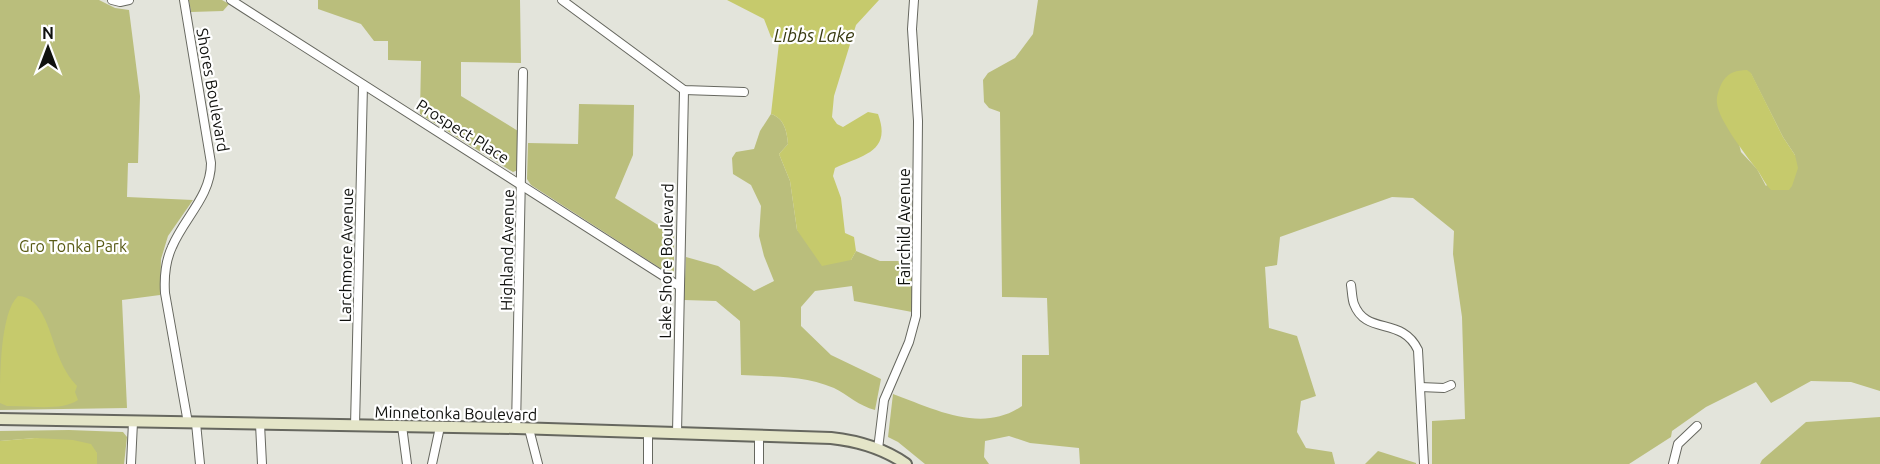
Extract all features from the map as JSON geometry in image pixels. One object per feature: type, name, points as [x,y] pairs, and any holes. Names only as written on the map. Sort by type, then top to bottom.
[{"type":"main road","name":"Minnetonka Boulevard","points":[[0,419],[516,428],[759,435],[851,440],[878,449],[906,464]]},
{"type":"street","points":[[112,0],[128,0]]},
{"type":"street","name":"Shores Boulevard","points":[[184,0],[211,163],[211,175],[208,187],[171,249],[164,278],[165,293],[200,464]]},
{"type":"street","name":"Prospect Place","points":[[231,0],[679,286]]},
{"type":"street","points":[[562,0],[684,90],[744,92]]},
{"type":"street","name":"Fairchild Avenue","points":[[878,449],[884,400],[909,342],[916,316],[918,121],[912,29],[914,0]]},
{"type":"street","name":"Highland Avenue","points":[[516,428],[523,72]]},
{"type":"street","name":"Larchmore Avenue","points":[[355,426],[363,85]]},
{"type":"street","name":"Lake Shore Boulevard","points":[[676,433],[684,90]]},
{"type":"street","points":[[1351,285],[1354,305],[1368,320],[1376,325],[1397,328],[1406,333],[1418,350],[1424,464]]},
{"type":"street","points":[[1420,387],[1444,388],[1451,385]]},
{"type":"street","points":[[131,464],[134,422]]},
{"type":"street","points":[[260,424],[262,464]]},
{"type":"street","points":[[402,426],[407,464]]},
{"type":"street","points":[[1673,464],[1678,444],[1697,426]]},
{"type":"street","points":[[432,464],[440,427]]},
{"type":"street","points":[[529,429],[538,464]]},
{"type":"street","points":[[648,432],[648,464]]},
{"type":"street","points":[[759,435],[759,464]]},
{"type":"green space","name":"Gro Tonka Park","points":[[0,0],[99,0],[115,8],[129,10],[140,96],[138,163],[128,163],[127,197],[193,200],[168,236],[161,259],[160,295],[122,300],[127,408],[0,410]]},
{"type":"green space","points":[[189,0],[222,0],[229,4],[223,11],[191,12]]},
{"type":"green space","points":[[318,0],[520,0],[521,63],[461,62],[461,96],[518,131],[518,170],[513,172],[420,114],[421,61],[388,60],[388,41],[374,41],[361,24],[318,9]]},
{"type":"green space","points":[[1038,0],[1880,0],[1880,391],[1851,382],[1811,381],[1771,403],[1756,382],[1706,407],[1672,431],[1671,437],[1629,464],[1432,464],[1432,421],[1465,419],[1462,317],[1453,254],[1454,231],[1413,198],[1392,197],[1280,237],[1277,265],[1265,267],[1269,328],[1297,336],[1316,396],[1301,401],[1297,432],[1306,448],[1332,452],[1335,464],[1080,464],[1079,448],[1030,443],[1009,436],[985,441],[984,457],[989,464],[925,464],[898,442],[888,437],[893,394],[958,416],[991,418],[1007,414],[1022,406],[1022,355],[1049,355],[1047,298],[1002,297],[1000,112],[989,108],[984,102],[983,80],[988,73],[1015,58],[1033,34]],"holes":[[[1751,74],[1783,137],[1795,155],[1766,186],[1757,169],[1741,152],[1739,144]]]},
{"type":"green space","points":[[579,104],[634,105],[633,155],[615,198],[674,235],[674,275],[531,185],[527,179],[528,143],[578,144]]},
{"type":"green space","points":[[771,114],[782,122],[787,134],[788,144],[779,154],[790,181],[797,230],[851,260],[856,251],[880,261],[912,261],[912,312],[854,301],[852,286],[815,291],[801,307],[801,326],[831,355],[881,379],[875,410],[823,384],[788,377],[741,375],[740,321],[716,301],[684,300],[686,257],[718,266],[754,291],[774,281],[759,236],[761,206],[751,185],[733,174],[732,158],[736,152],[754,149],[760,131]]},
{"type":"green space","points":[[1880,417],[1880,464],[1760,464],[1806,422]]},
{"type":"green space","points":[[0,431],[123,432],[127,437],[124,464],[97,464],[97,453],[35,438],[0,441]]},
{"type":"green space","points":[[1378,451],[1416,463],[1416,464],[1365,464]]},
{"type":"water","name":"Libbs Lake","points":[[727,0],[879,0],[856,25],[834,96],[832,117],[837,124],[843,127],[868,112],[878,114],[881,127],[878,144],[865,155],[835,168],[833,176],[841,198],[845,233],[854,237],[856,251],[851,260],[822,266],[797,230],[790,181],[779,154],[788,144],[787,134],[782,122],[771,114],[779,43],[771,37],[764,19]]},
{"type":"water","points":[[1747,70],[1751,73],[1783,137],[1795,155],[1798,168],[1789,190],[1771,190],[1733,136],[1719,110],[1717,97],[1723,81],[1734,72]]},
{"type":"water","points":[[18,296],[34,303],[45,320],[62,365],[77,386],[75,392],[78,400],[71,404],[53,407],[7,406],[0,403],[4,330],[12,304]]},
{"type":"water","points":[[35,438],[73,440],[91,444],[97,453],[97,464],[0,464],[0,441]]}]
